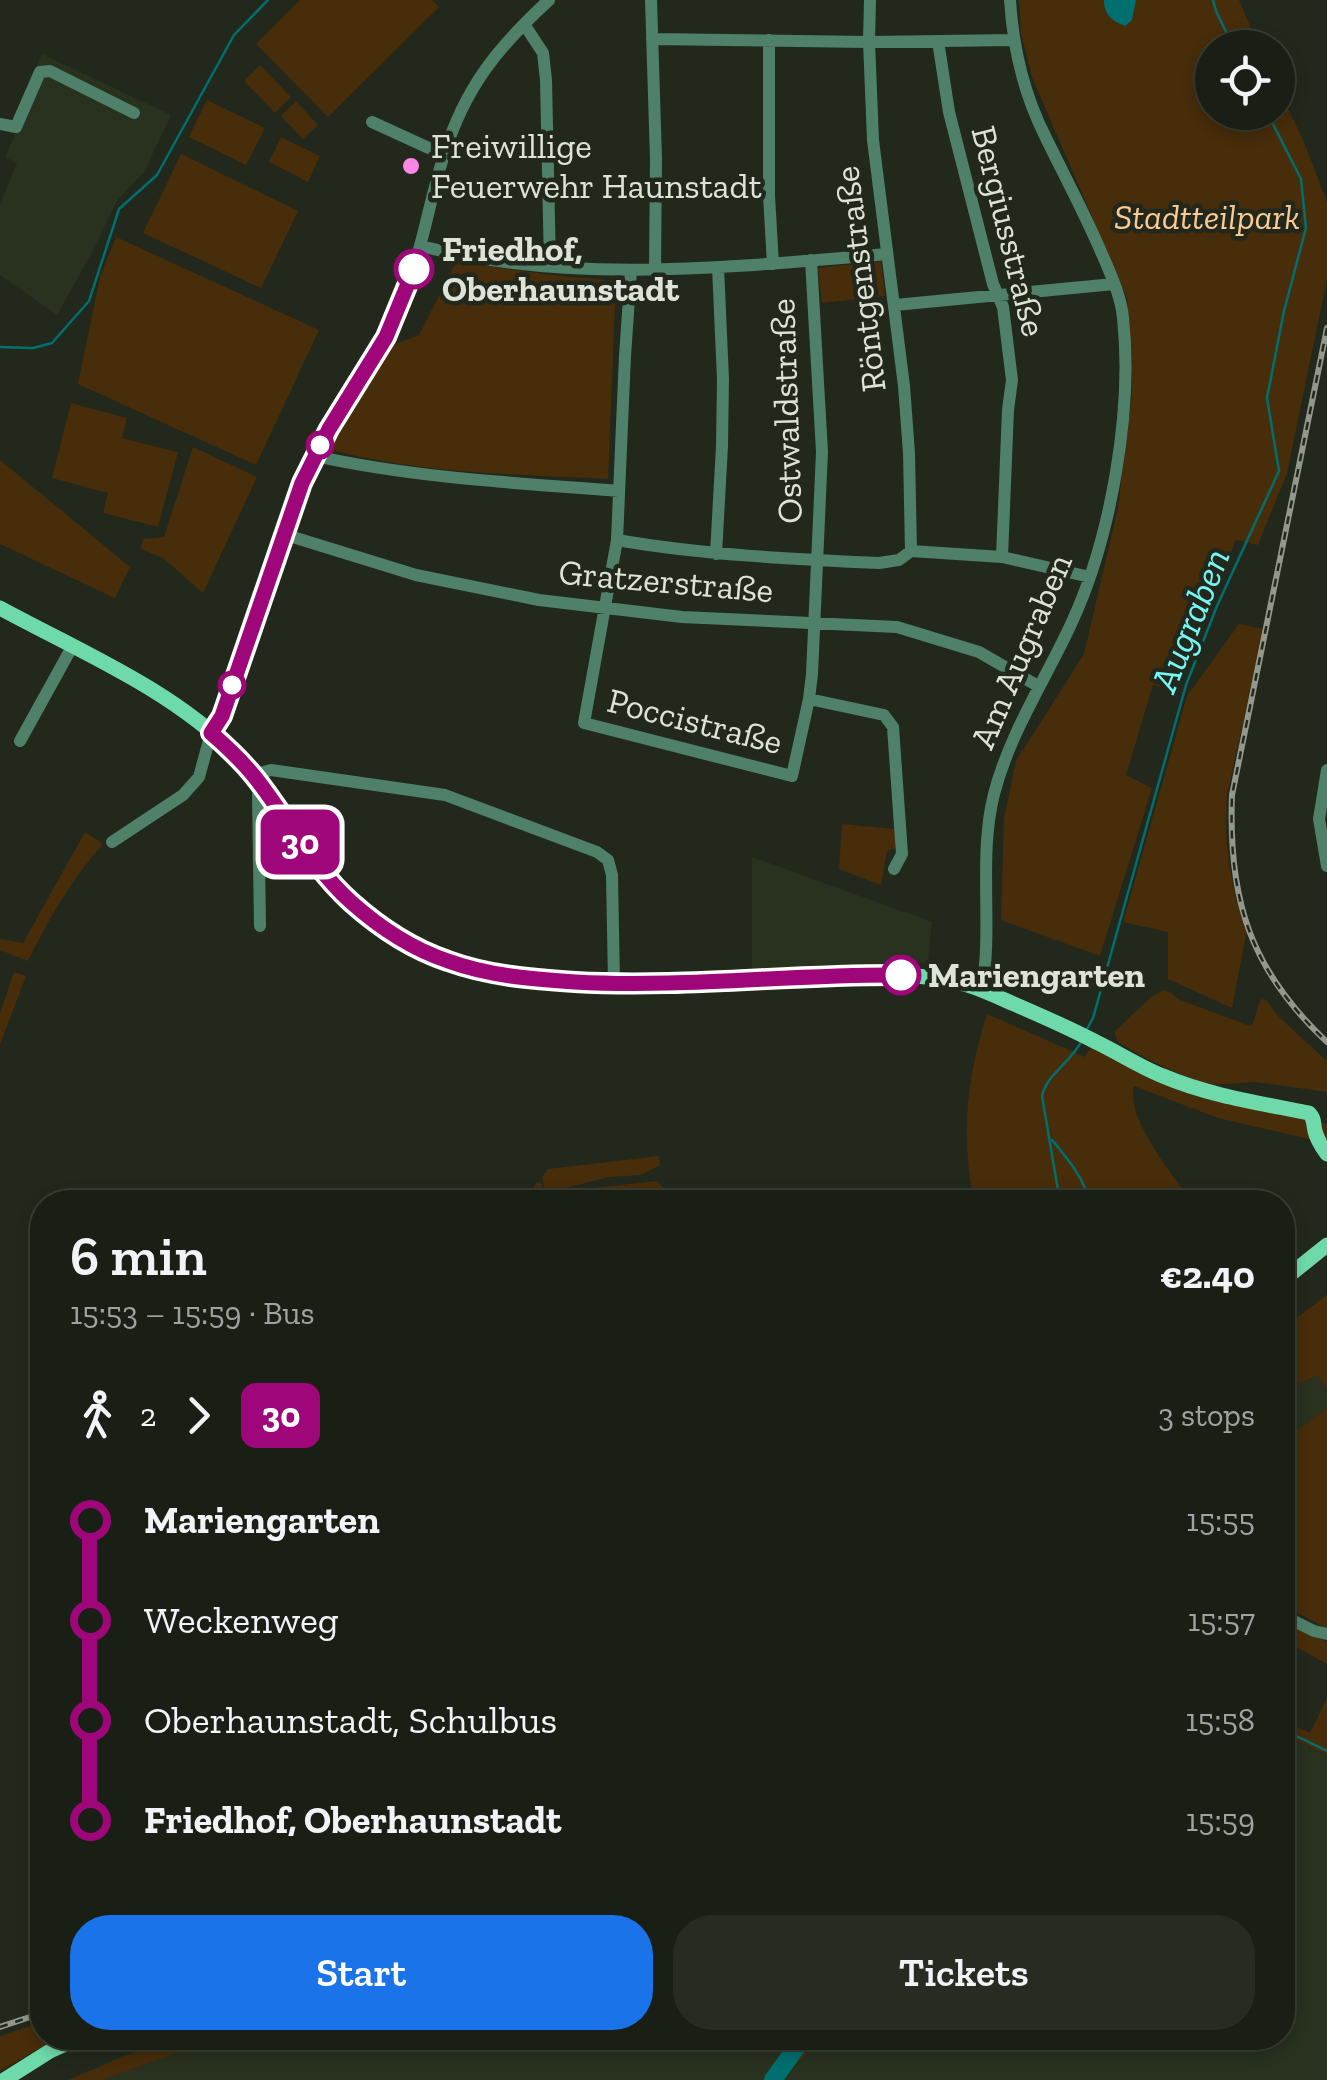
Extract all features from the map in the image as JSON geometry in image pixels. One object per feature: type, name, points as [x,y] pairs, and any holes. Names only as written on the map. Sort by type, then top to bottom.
[{"type":"main road","points":[[0,608],[184,711],[257,780],[327,878],[366,914],[411,945],[444,960],[498,975],[614,984],[830,975],[902,975],[955,981],[1074,1030],[1160,1075],[1209,1093],[1309,1112],[1319,1143],[1327,1154]]},
{"type":"main road","points":[[1295,1271],[1327,1245]]},
{"type":"main road","points":[[4,2080],[50,2050]]},
{"type":"street","points":[[112,842],[183,794],[198,776],[302,483],[336,416],[386,337],[405,294],[460,112],[483,70],[549,0]]},
{"type":"street","points":[[651,0],[655,269]]},
{"type":"street","name":"Röntgenstraße","points":[[870,0],[873,140],[895,305],[909,453],[911,551]]},
{"type":"street","name":"Am Augraben","points":[[982,990],[988,826],[994,793],[1008,753],[1090,577],[1106,516],[1125,408],[1123,314],[1080,204],[1044,134],[1024,82],[1013,40],[1010,0]]},
{"type":"street","points":[[524,24],[543,53],[546,80],[550,266]]},
{"type":"street","points":[[652,39],[1013,40]]},
{"type":"street","points":[[769,40],[769,196],[774,264]]},
{"type":"street","name":"Bergiusstraße","points":[[938,40],[949,112],[1003,307],[1012,380],[1002,557]]},
{"type":"street","points":[[3,125],[16,127],[40,72],[50,71],[134,113]]},
{"type":"street","points":[[372,122],[444,155]]},
{"type":"street","points":[[421,246],[550,266],[631,270],[886,254]]},
{"type":"street","name":"Ostwaldstraße","points":[[792,776],[809,699],[822,452],[811,260]]},
{"type":"street","points":[[716,554],[723,379],[718,267]]},
{"type":"street","points":[[604,608],[617,540],[631,270]]},
{"type":"street","points":[[895,305],[1114,284]]},
{"type":"street","points":[[315,456],[422,476],[619,491]]},
{"type":"street","name":"Gratzerstraße","points":[[283,534],[376,565],[540,600],[682,617],[897,627],[978,652],[1038,686]]},
{"type":"street","points":[[617,540],[678,551],[880,563],[899,560],[911,551],[1002,557],[1090,577]]},
{"type":"street","name":"Poccistraße","points":[[604,608],[584,723],[792,776]]},
{"type":"street","points":[[20,742],[72,646]]},
{"type":"street","points":[[809,699],[884,715],[893,726],[902,854],[894,869]]},
{"type":"street","points":[[260,926],[257,780],[264,770],[445,795],[597,852],[608,860],[612,876],[614,984]]},
{"type":"street","points":[[1327,770],[1319,819],[1327,866]]},
{"type":"street","points":[[1295,1622],[1327,1634]]},
{"type":"shaded area","points":[[42,54],[171,115],[144,172],[116,202],[57,315],[0,275],[0,204],[17,163],[5,157],[29,104],[22,100]]},
{"type":"shaded area","name":"Mariengarten","points":[[752,857],[932,922],[928,963],[752,969]]},
{"type":"shaded area","points":[[1317,1375],[1327,1389],[1327,1408],[1295,1432],[1295,1379],[1299,1384]]},
{"type":"shaded area","points":[[1295,1739],[1327,1756],[1327,2080],[68,2080],[140,2050],[1295,2050]]},
{"type":"green space","points":[[300,0],[432,0],[439,7],[328,117],[256,44]]},
{"type":"green space","name":"Stadtteilpark","points":[[1019,0],[1239,0],[1252,30],[1195,30],[1195,130],[1295,130],[1295,123],[1327,202],[1327,279],[1287,473],[1258,545],[1236,540],[1173,690],[1153,685],[1126,775],[1152,788],[1100,956],[1001,920],[1004,819],[1016,761],[1084,654],[1118,508],[1132,395],[1127,298],[1032,77],[1021,33]]},
{"type":"green space","points":[[260,65],[291,97],[275,113],[244,81]]},
{"type":"green space","points":[[207,100],[265,128],[246,165],[189,137]]},
{"type":"green space","points":[[296,101],[318,125],[303,139],[281,116]]},
{"type":"green space","points":[[281,137],[320,156],[308,182],[269,162]]},
{"type":"green space","points":[[181,154],[298,211],[261,288],[143,233]]},
{"type":"green space","points":[[116,237],[319,330],[256,465],[78,384],[100,277]]},
{"type":"green space","points":[[881,261],[885,296],[822,303],[818,268]]},
{"type":"green space","points":[[456,262],[616,281],[608,479],[432,468],[328,449],[390,346],[419,335]]},
{"type":"green space","points":[[71,403],[127,418],[122,438],[178,452],[158,527],[103,513],[108,493],[52,478]]},
{"type":"green space","points":[[193,447],[257,477],[203,593],[163,558],[141,549],[143,539],[164,537]]},
{"type":"green space","points":[[0,460],[130,567],[115,598],[0,544]]},
{"type":"green space","points":[[1239,624],[1264,629],[1227,795],[1229,864],[1247,930],[1232,1008],[1168,979],[1168,932],[1123,922],[1187,696]]},
{"type":"green space","points":[[842,824],[895,829],[895,848],[887,851],[881,885],[839,869]]},
{"type":"green space","points":[[85,832],[103,844],[61,900],[28,961],[0,950],[0,939],[23,943]]},
{"type":"green space","points":[[14,972],[26,976],[0,1045],[0,1013]]},
{"type":"green space","points":[[1163,990],[1250,1026],[1260,1001],[1266,1000],[1327,1061],[1327,1092],[1256,1082],[1209,1085],[1172,1071],[1118,1042],[1114,1032]]},
{"type":"green space","points":[[987,1014],[1085,1057],[1094,1047],[1198,1097],[1327,1124],[1327,1143],[1218,1118],[1134,1086],[1133,1099],[1142,1126],[1183,1190],[972,1190],[967,1131],[974,1062]]},
{"type":"green space","points":[[659,1156],[660,1165],[641,1175],[610,1177],[557,1190],[544,1190],[542,1177],[548,1169]]},
{"type":"green space","points":[[657,1181],[664,1190],[586,1190]]},
{"type":"green space","points":[[1327,1295],[1327,1389],[1317,1375],[1299,1384],[1295,1378],[1295,1319]]},
{"type":"green space","points":[[1327,1408],[1327,1627],[1295,1611],[1295,1431]]},
{"type":"green space","points":[[1295,1628],[1327,1642],[1327,1664],[1295,1647]]},
{"type":"green space","points":[[1327,1698],[1327,1755],[1295,1740],[1295,1726],[1310,1733]]},
{"type":"green space","points":[[30,2026],[30,2050],[37,2050],[0,2071],[0,2036]]},
{"type":"green space","points":[[143,2050],[185,2050],[102,2080],[69,2080]]},
{"type":"green space","points":[[786,2050],[809,2050],[801,2061],[794,2056],[788,2064],[780,2058]]},
{"type":"water","points":[[1104,0],[1136,0],[1132,20],[1125,26],[1113,20],[1105,10]]},
{"type":"waterway","points":[[0,347],[33,348],[52,343],[89,301],[119,209],[157,175],[234,35],[268,0]]},
{"type":"waterway","name":"Augraben","points":[[1213,0],[1225,30]]},
{"type":"waterway","name":"Augraben","points":[[1087,1029],[1186,685],[1217,606],[1279,471],[1267,398],[1306,228],[1301,179],[1276,130]]},
{"type":"waterway","name":"Augraben","points":[[1058,1190],[1042,1096],[1049,1081],[1082,1040]]},
{"type":"waterway","name":"Augraben","points":[[1052,1140],[1086,1190]]},
{"type":"waterway","points":[[1295,1735],[1327,1751]]},
{"type":"waterway","name":"Augraben","points":[[783,2064],[793,2050]]},
{"type":"waterway","name":"Augraben","points":[[773,2080],[794,2050]]},
{"type":"railway","points":[[1327,328],[1232,795],[1234,867],[1249,931],[1279,988],[1327,1042]]},
{"type":"railway","points":[[0,2027],[30,2017]]},
{"type":"bus line","name":"30","points":[[414,269],[386,337],[329,429],[302,483],[222,716],[211,733],[254,775],[327,878],[352,903],[411,945],[444,960],[498,975],[643,985],[901,975]]},
{"type":"place","name":"Freiwillige Feuerwehr Haunstadt","points":[[411,166]]},
{"type":"place","name":"Friedhof, Oberhaunstadt","points":[[414,269]]},
{"type":"place","name":"Mariengarten","points":[[901,975]]}]
